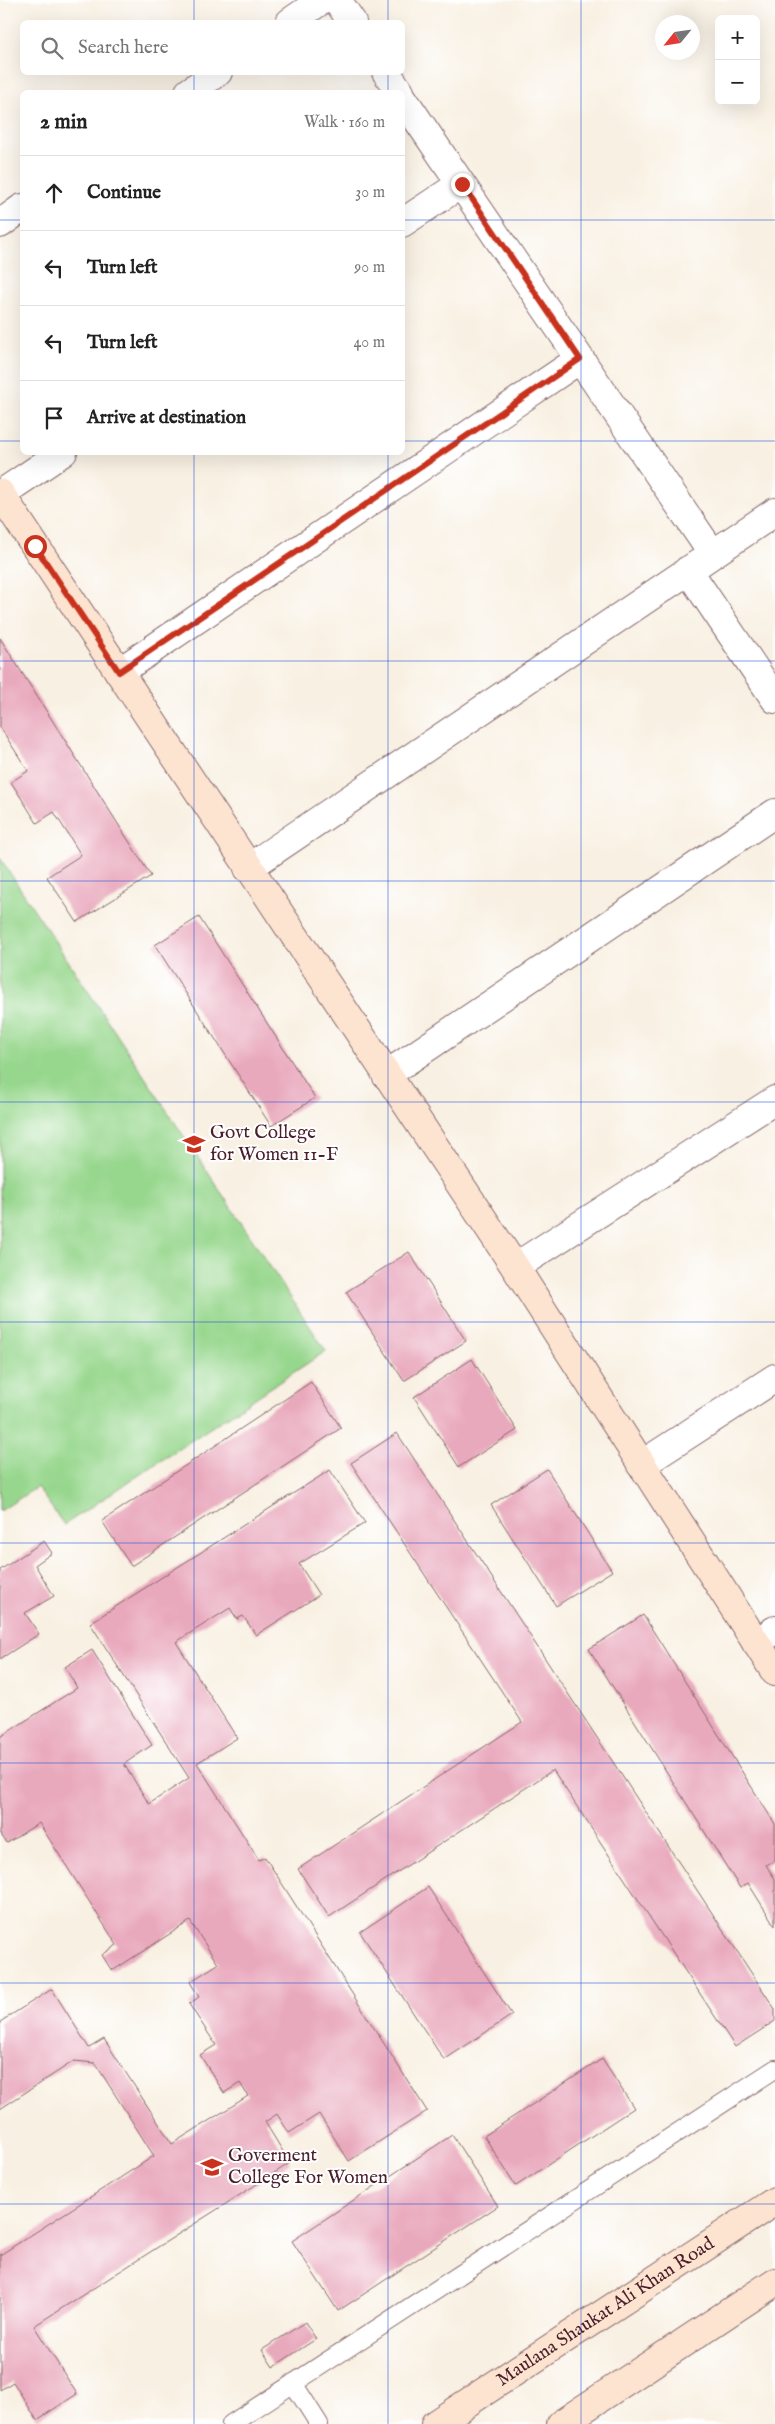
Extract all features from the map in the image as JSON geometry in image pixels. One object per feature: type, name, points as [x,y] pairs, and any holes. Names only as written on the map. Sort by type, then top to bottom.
[{"type":"street","points":[[293,20],[322,0]]},
{"type":"street","points":[[337,0],[351,20]]},
{"type":"street","points":[[192,90],[214,75]]},
{"type":"street","points":[[388,75],[399,90]]},
{"type":"street","points":[[405,101],[712,553]]},
{"type":"street","points":[[405,222],[462,184]]},
{"type":"street","points":[[0,224],[20,209]]},
{"type":"street","points":[[119,672],[580,359]]},
{"type":"street","points":[[58,455],[0,494],[515,1267],[642,1465],[765,1636],[775,1672]]},
{"type":"street","points":[[248,868],[775,512]]},
{"type":"street","points":[[688,570],[775,698]]},
{"type":"street","points":[[386,1075],[775,813]]},
{"type":"street","points":[[515,1267],[775,1100]]},
{"type":"street","points":[[642,1465],[775,1378]]},
{"type":"street","name":"Maulana Shaukat Ali Khan Road","points":[[434,2424],[775,2200]]},
{"type":"street","points":[[561,2424],[775,2282]]},
{"type":"lane","points":[[231,2424],[775,2070]]},
{"type":"lane","points":[[293,2383],[319,2424]]},
{"type":"green space","points":[[0,858],[326,1351],[64,1525],[37,1487],[0,1511]]},
{"type":"building","points":[[0,638],[151,876],[77,922],[47,877],[81,855],[54,812],[37,823],[11,782],[28,771],[0,727]]},
{"type":"building","points":[[199,917],[315,1098],[271,1126],[155,945]]},
{"type":"building","points":[[409,1252],[466,1341],[404,1381],[346,1292]]},
{"type":"building","points":[[472,1359],[517,1430],[459,1467],[414,1397]]},
{"type":"building","points":[[311,1382],[341,1428],[131,1566],[102,1521]]},
{"type":"building","points":[[397,1433],[775,2009],[775,2021],[735,2047],[553,1770],[329,1917],[298,1869],[522,1722],[351,1463]]},
{"type":"building","points":[[547,1469],[612,1571],[556,1606],[491,1505]]},
{"type":"building","points":[[330,1470],[365,1523],[299,1564],[319,1595],[256,1635],[243,1616],[237,1619],[230,1608],[176,1642],[237,1738],[197,1763],[259,1860],[265,1857],[427,2111],[349,2161],[319,2114],[289,2133],[277,2114],[265,2122],[290,2163],[34,2326],[77,2394],[37,2420],[13,2382],[0,2390],[0,2255],[154,2156],[95,2063],[74,2061],[0,2109],[0,2022],[52,1989],[89,2048],[104,2039],[172,2144],[248,2096],[240,2083],[224,2093],[200,2055],[216,2045],[189,2004],[199,1997],[190,1982],[218,1964],[190,1921],[112,1971],[102,1955],[117,1945],[39,1823],[7,1843],[0,1834],[0,1737],[77,1688],[65,1667],[92,1650],[152,1745],[124,1764],[149,1804],[189,1778],[90,1623]]},
{"type":"building","points":[[44,1541],[52,1553],[35,1565],[54,1596],[25,1613],[39,1634],[0,1659],[0,1570]]},
{"type":"building","points":[[643,1615],[775,1824],[775,1860],[766,1865],[775,1879],[775,1926],[748,1883],[740,1888],[589,1649]]},
{"type":"building","points":[[428,1887],[512,2015],[444,2060],[360,1932]]},
{"type":"building","points":[[602,2059],[634,2108],[516,2186],[484,2136]]},
{"type":"building","points":[[452,2135],[498,2206],[338,2311],[292,2241]]},
{"type":"building","points":[[305,2322],[316,2339],[273,2367],[262,2350]]},
{"type":"place","name":"Govt College for Women 11-F","points":[[194,1144]]},
{"type":"place","name":"Goverment College For Women","points":[[212,2167]]},
{"type":"route","points":[[35,546],[119,672],[580,359],[462,184]]}]
